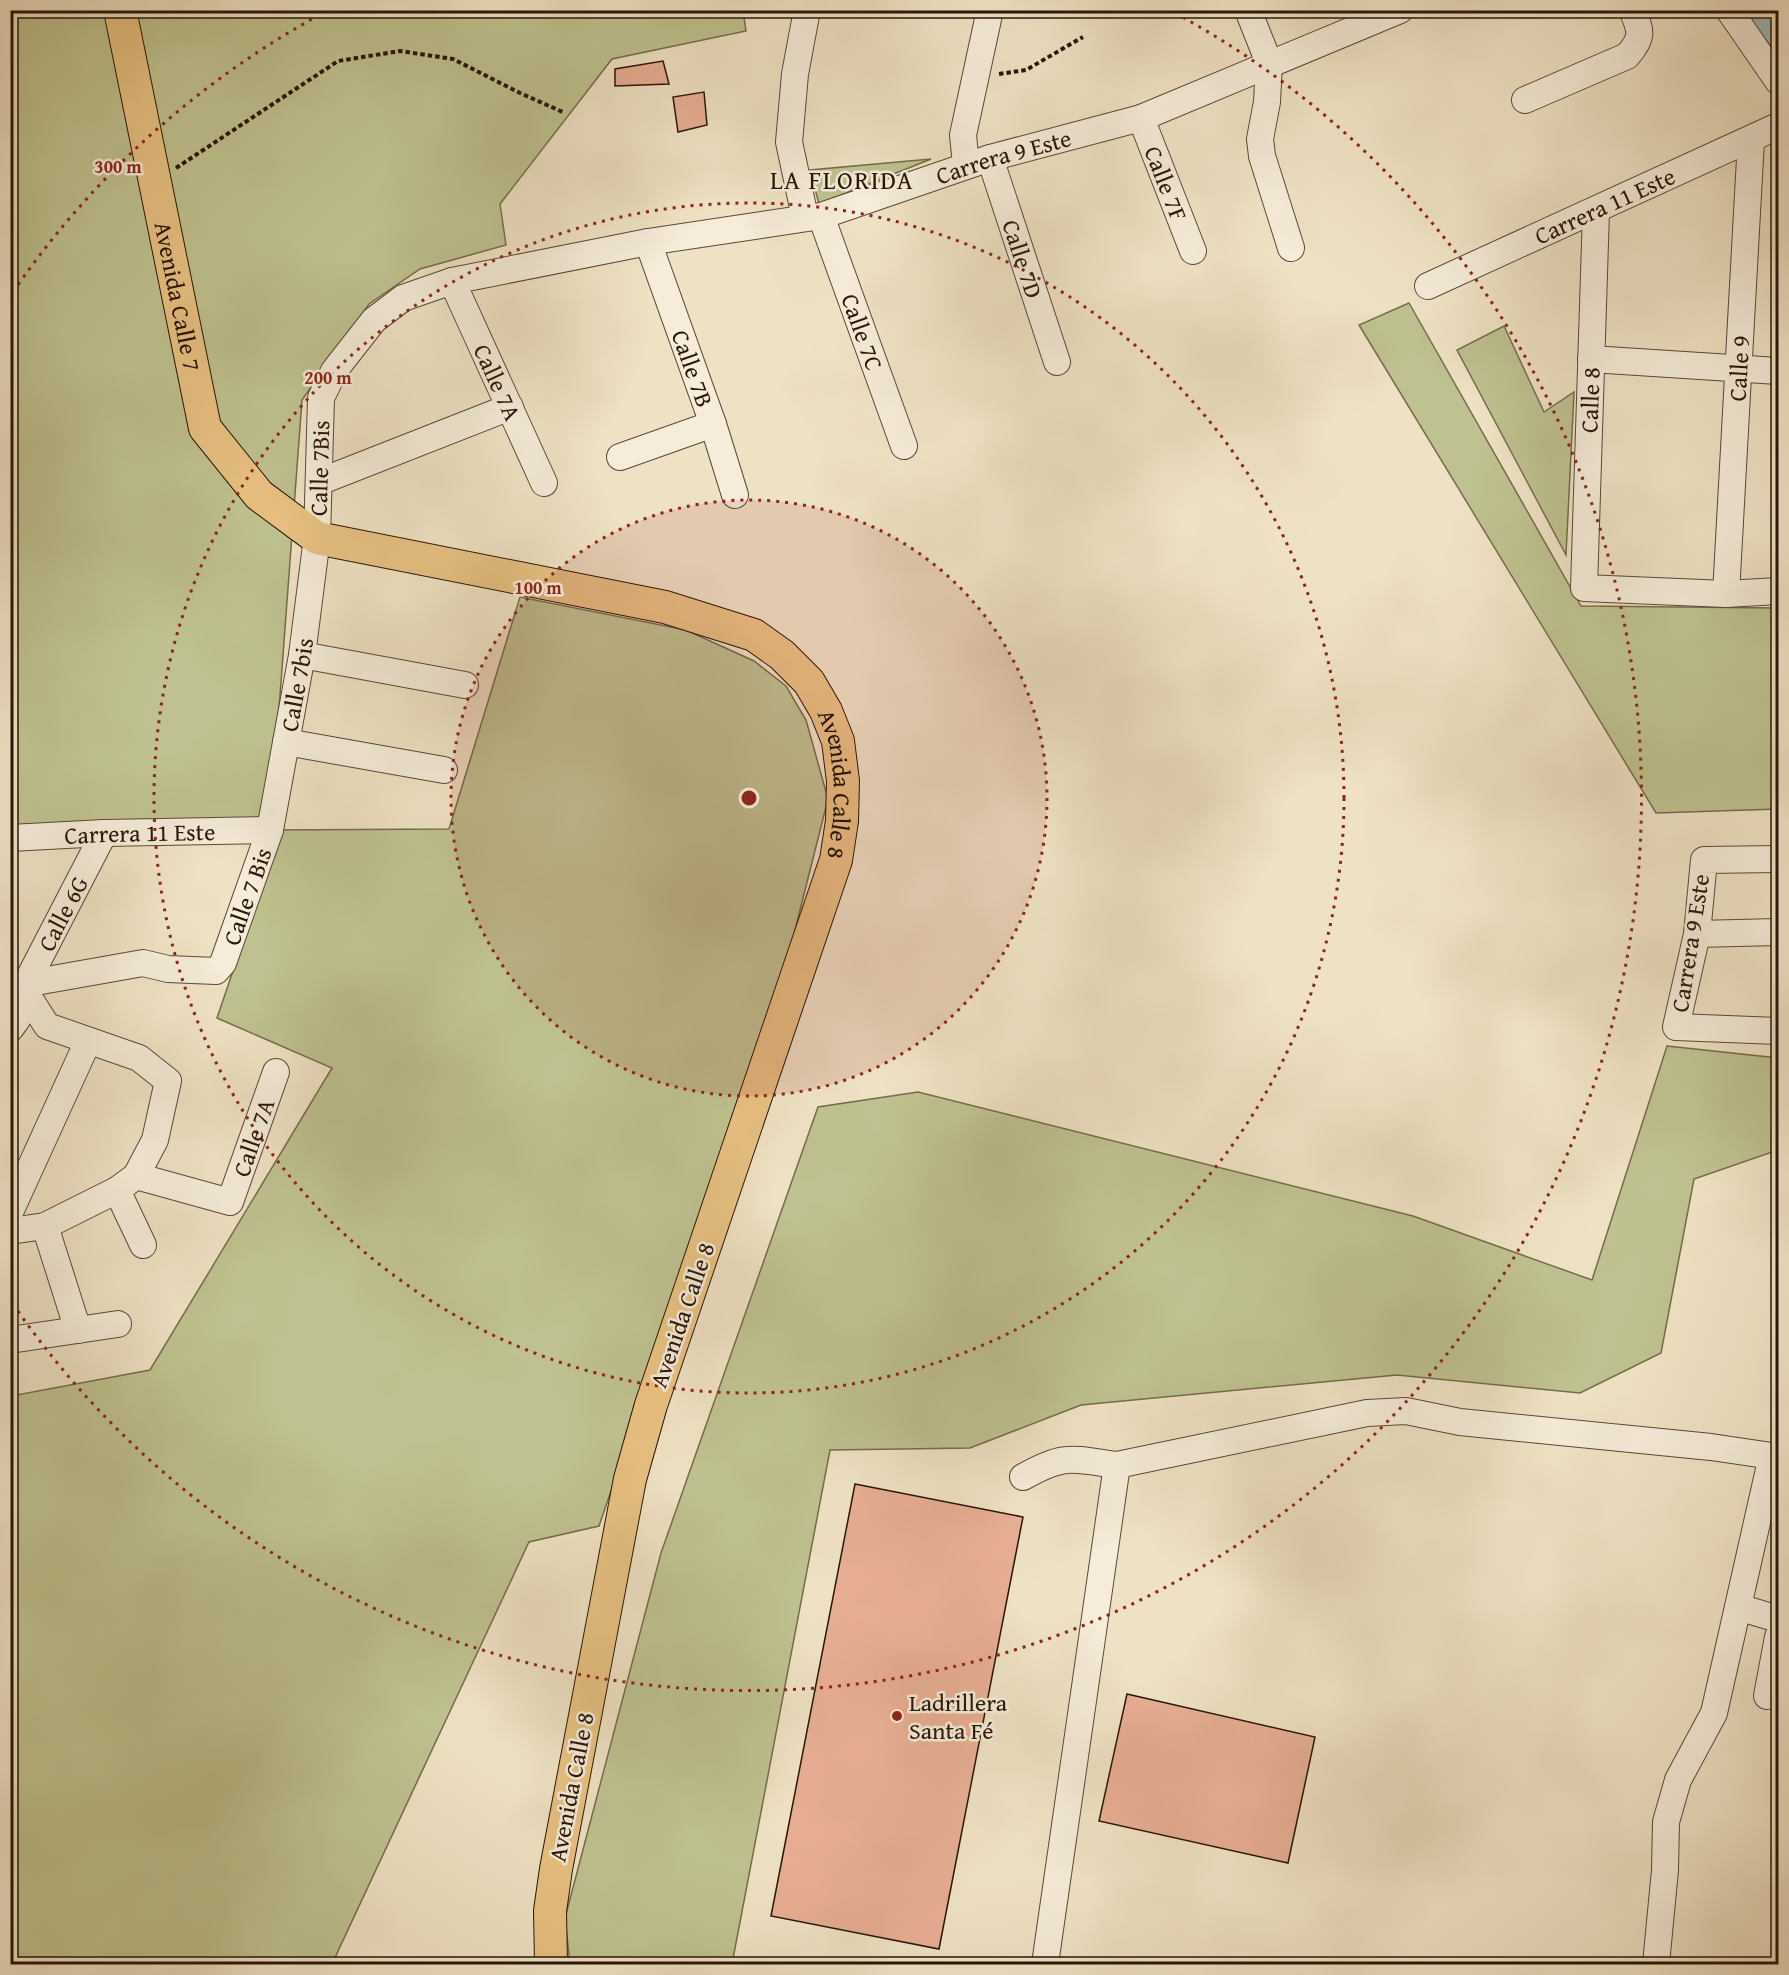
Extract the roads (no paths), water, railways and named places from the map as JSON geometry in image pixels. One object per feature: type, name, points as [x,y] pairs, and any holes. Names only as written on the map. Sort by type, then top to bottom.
[{"type":"main road","name":"Avenida Calle 7","points":[[120,10],[205,428],[259,495],[317,538]]},
{"type":"main road","name":"Avenida Calle 8","points":[[317,538],[665,607],[754,635],[782,655],[809,682],[826,711],[837,741],[843,782],[842,821],[836,860],[651,1404],[630,1479],[555,1869],[550,1911],[551,1965]]},
{"type":"street","name":"Calle 7C","points":[[807,10],[795,74],[789,142],[813,217],[904,446]]},
{"type":"street","name":"Calle 7D","points":[[990,10],[963,135],[978,161],[1057,362]]},
{"type":"street","points":[[1248,10],[1269,63],[1267,102],[1260,139],[1262,156],[1291,248]]},
{"type":"street","name":"Carrera 9 Este","points":[[321,398],[334,371],[374,320],[403,298],[452,281],[648,242],[813,217],[978,161],[1141,118],[1400,10]]},
{"type":"street","points":[[1525,100],[1627,56],[1638,44],[1640,30],[1632,10]]},
{"type":"street","points":[[1729,10],[1779,81]]},
{"type":"street","name":"Calle 7F","points":[[1141,118],[1193,251]]},
{"type":"street","name":"Carrera 11 Este","points":[[1428,286],[1779,126]]},
{"type":"street","name":"Calle 9","points":[[1726,594],[1751,140]]},
{"type":"street","name":"Calle 8","points":[[1596,211],[1584,588],[1726,594]]},
{"type":"street","name":"Calle 7B","points":[[648,242],[713,424],[735,495]]},
{"type":"street","name":"Calle 7A","points":[[452,281],[544,483]]},
{"type":"street","points":[[1592,359],[1779,371]]},
{"type":"street","name":"Calle 7Bis","points":[[317,538],[321,398]]},
{"type":"street","points":[[319,482],[510,407]]},
{"type":"street","points":[[620,457],[713,424]]},
{"type":"street","name":"Calle 7bis","points":[[270,830],[302,656],[317,538]]},
{"type":"street","points":[[1726,594],[1779,591]]},
{"type":"street","points":[[302,656],[465,685]]},
{"type":"street","points":[[286,742],[444,770]]},
{"type":"street","name":"Carrera 11 Este","points":[[10,838],[104,833],[270,830]]},
{"type":"street","name":"Calle 7 Bis","points":[[29,989],[143,963],[203,973],[216,971],[223,963],[270,830]]},
{"type":"street","name":"Calle 6G","points":[[10,1029],[23,1014],[31,974],[104,833]]},
{"type":"street","name":"Carrera 9 Este","points":[[1779,859],[1704,860],[1697,934],[1676,1027],[1779,1031]]},
{"type":"street","points":[[1697,934],[1779,932]]},
{"type":"street","points":[[10,1231],[45,1226],[126,1183],[155,1140],[168,1081],[139,1058],[47,1026],[29,989]]},
{"type":"street","points":[[10,1212],[88,1041]]},
{"type":"street","name":"Calle 7A","points":[[126,1183],[230,1202],[276,1072]]},
{"type":"street","points":[[126,1183],[143,1245]]},
{"type":"street","points":[[45,1226],[78,1330]]},
{"type":"street","points":[[10,1340],[118,1324]]},
{"type":"street","points":[[1023,1477],[1051,1461],[1070,1458],[1117,1465],[1367,1413],[1406,1411],[1461,1422],[1711,1447],[1775,1451],[1714,1713],[1678,1780],[1666,1822],[1665,1870],[1656,1965]]},
{"type":"street","points":[[1046,1965],[1117,1465]]},
{"type":"street","points":[[1738,1607],[1779,1619]]},
{"type":"street","points":[[1767,1696],[1779,1637]]},
{"type":"waterway","points":[[1767,10],[1778,25]]},
{"type":"place","name":"Ladrillera Santa Fé","points":[[897,1716]]},
{"type":"district","name":"LA FLORIDA","points":[[842,179]]}]
